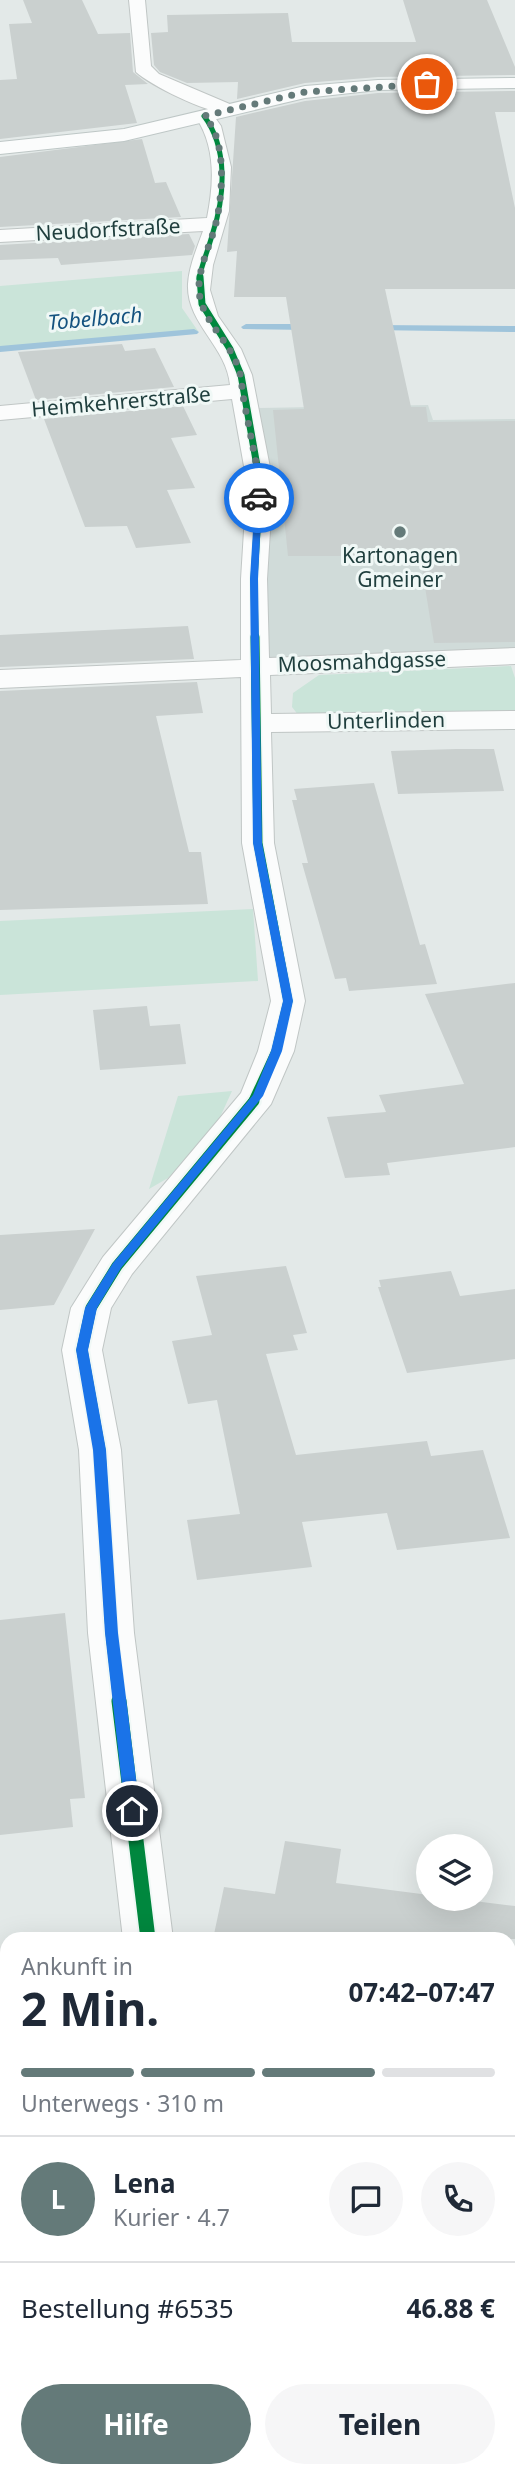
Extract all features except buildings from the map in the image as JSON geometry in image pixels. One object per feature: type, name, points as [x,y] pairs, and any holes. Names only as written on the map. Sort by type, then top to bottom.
[{"type":"street","points":[[137,0],[142,68],[153,78],[214,113]]},
{"type":"street","points":[[0,148],[111,137],[305,92],[342,87],[515,83]]},
{"type":"street","name":"Neudorfstraße","points":[[147,1932],[111,1633],[100,1450],[82,1350],[91,1308],[117,1266],[167,1203],[252,1107],[276,1051],[288,1001],[258,843],[254,579],[260,483],[242,391],[243,377],[232,348],[207,316],[199,292],[216,224],[221,171],[214,113]]},
{"type":"street","name":"Neudorfstraße","points":[[0,236],[216,224]]},
{"type":"street","name":"Heimkehrerstraße","points":[[0,413],[242,391]]},
{"type":"street","name":"Moosmahdgasse","points":[[0,679],[515,656]]},
{"type":"street","name":"Unterlinden","points":[[258,723],[515,720]]},
{"type":"shaded area","name":"Kartonagen Gmeiner","points":[[428,405],[433,420],[515,419],[515,660],[261,675],[265,480],[259,408]]},
{"type":"green space","points":[[182,271],[182,308],[198,331],[0,348],[0,286]]},
{"type":"green space","points":[[511,666],[515,678],[515,712],[299,716],[292,707],[293,693],[319,675]]},
{"type":"green space","points":[[253,909],[258,981],[0,995],[0,921]]},
{"type":"green space","points":[[232,1091],[216,1126],[168,1178],[149,1189],[178,1096]]},
{"type":"waterway","points":[[246,327],[310,327]]},
{"type":"waterway","points":[[374,328],[515,329]]},
{"type":"waterway","name":"Tobelbach","points":[[0,349],[194,332]]},
{"type":"cycle path","points":[[147,1932],[111,1633],[100,1450],[82,1350],[91,1308],[117,1266],[258,1096],[276,1051],[288,1001],[258,843],[254,579],[260,483],[241,375],[230,349],[207,316],[199,290],[202,265],[216,223],[221,182],[217,138],[204,116]]},
{"type":"way so far","points":[[259,498],[260,483],[242,391],[243,377],[232,348],[207,316],[199,292],[199,281],[219,211],[221,171],[214,126],[204,116],[305,92],[342,87],[427,84]]},
{"type":"place","name":"Kartonagen Gmeiner","points":[[400,532]]},
{"type":"route","points":[[132,1811],[111,1633],[100,1450],[82,1350],[91,1308],[117,1266],[167,1203],[252,1107],[276,1051],[288,1001],[258,843],[254,579],[259,498]]}]
